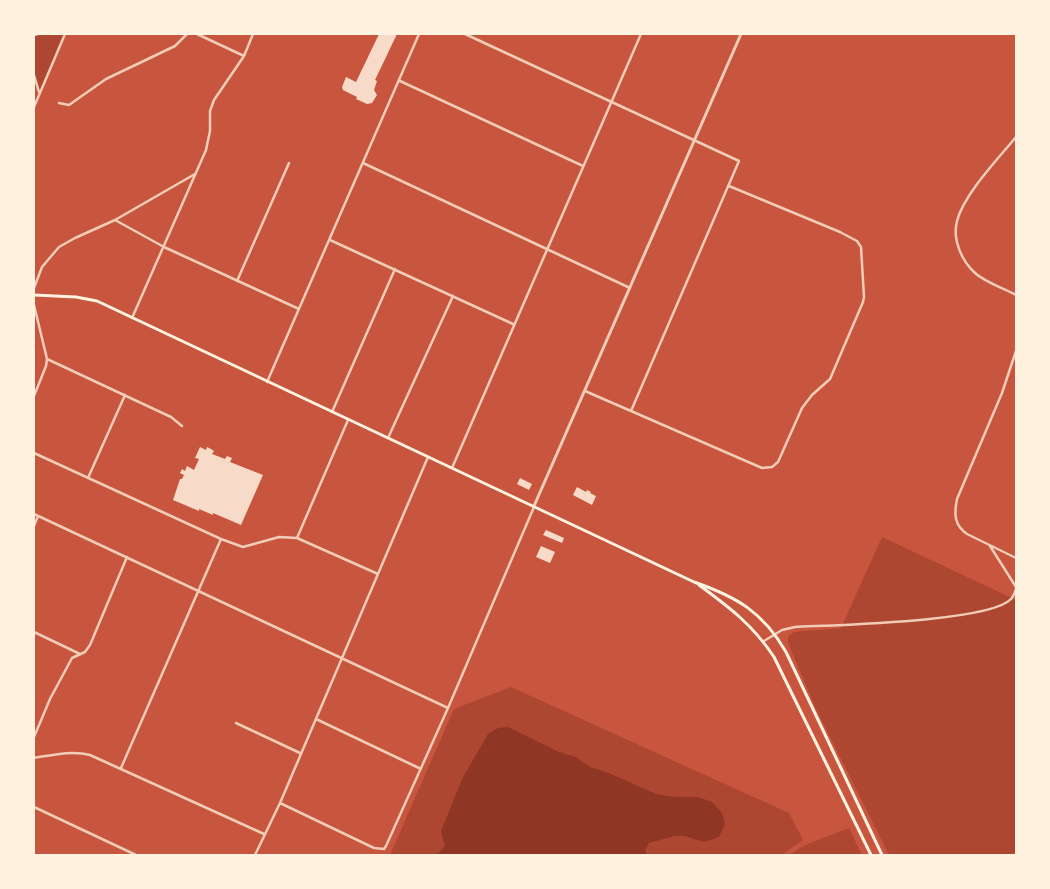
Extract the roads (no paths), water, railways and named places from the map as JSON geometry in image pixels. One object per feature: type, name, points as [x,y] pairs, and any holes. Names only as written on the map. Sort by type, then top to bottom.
[{"type":"main road","points":[[34,295],[89,299],[694,582],[725,593],[737,600],[749,608],[775,634],[786,652],[882,855]]},
{"type":"main road","points":[[694,582],[748,623],[764,640],[782,670],[871,855]]},
{"type":"street","points":[[34,35],[38,34]]},
{"type":"street","points":[[34,107],[65,34]]},
{"type":"street","points":[[59,103],[69,105],[106,79],[175,46],[187,34]]},
{"type":"street","points":[[197,34],[244,56]]},
{"type":"street","points":[[132,318],[196,174],[208,142],[210,110],[214,100],[244,56],[253,34]]},
{"type":"street","points":[[267,382],[420,34]]},
{"type":"street","points":[[465,34],[739,161],[631,411]]},
{"type":"street","points":[[452,468],[513,324],[641,34]]},
{"type":"street","points":[[280,803],[374,848],[384,849],[386,846],[422,769],[534,506],[741,34]]},
{"type":"street","points":[[34,75],[40,93]]},
{"type":"street","points":[[400,81],[583,166]]},
{"type":"street","points":[[1016,137],[967,198],[957,221],[956,232],[961,254],[976,274],[1016,295]]},
{"type":"street","points":[[237,281],[289,163]]},
{"type":"street","points":[[363,163],[630,288]]},
{"type":"street","points":[[34,288],[42,267],[60,247],[115,220],[196,174]]},
{"type":"street","points":[[585,391],[748,462],[767,468],[778,462],[802,408],[812,395],[826,384],[835,369],[864,297],[863,257],[859,244],[840,232],[729,186]]},
{"type":"street","points":[[115,220],[164,246],[299,309]]},
{"type":"street","points":[[330,240],[513,324]]},
{"type":"street","points":[[332,412],[395,269]]},
{"type":"street","points":[[388,438],[453,296]]},
{"type":"street","points":[[34,305],[47,360],[34,396]]},
{"type":"street","points":[[1016,351],[1002,393],[955,510],[956,521],[960,529],[1016,558]]},
{"type":"street","points":[[47,360],[171,417],[182,426]]},
{"type":"street","points":[[88,478],[125,395]]},
{"type":"street","points":[[297,538],[348,420]]},
{"type":"street","points":[[34,453],[221,540],[243,547],[279,537],[297,538],[379,574]]},
{"type":"street","points":[[255,855],[280,803],[428,457]]},
{"type":"street","points":[[34,514],[448,708]]},
{"type":"street","points":[[34,526],[38,516]]},
{"type":"street","points":[[121,768],[221,540]]},
{"type":"street","points":[[764,640],[782,630],[795,627],[946,618],[989,610],[1011,599],[1016,588],[990,546]]},
{"type":"street","points":[[34,736],[50,699],[72,658],[85,652],[90,645],[127,557]]},
{"type":"street","points":[[34,632],[80,654]]},
{"type":"street","points":[[316,719],[422,769]]},
{"type":"street","points":[[236,723],[301,753]]},
{"type":"street","points":[[34,758],[81,752],[121,768],[265,835]]},
{"type":"street","points":[[34,807],[136,855]]}]
